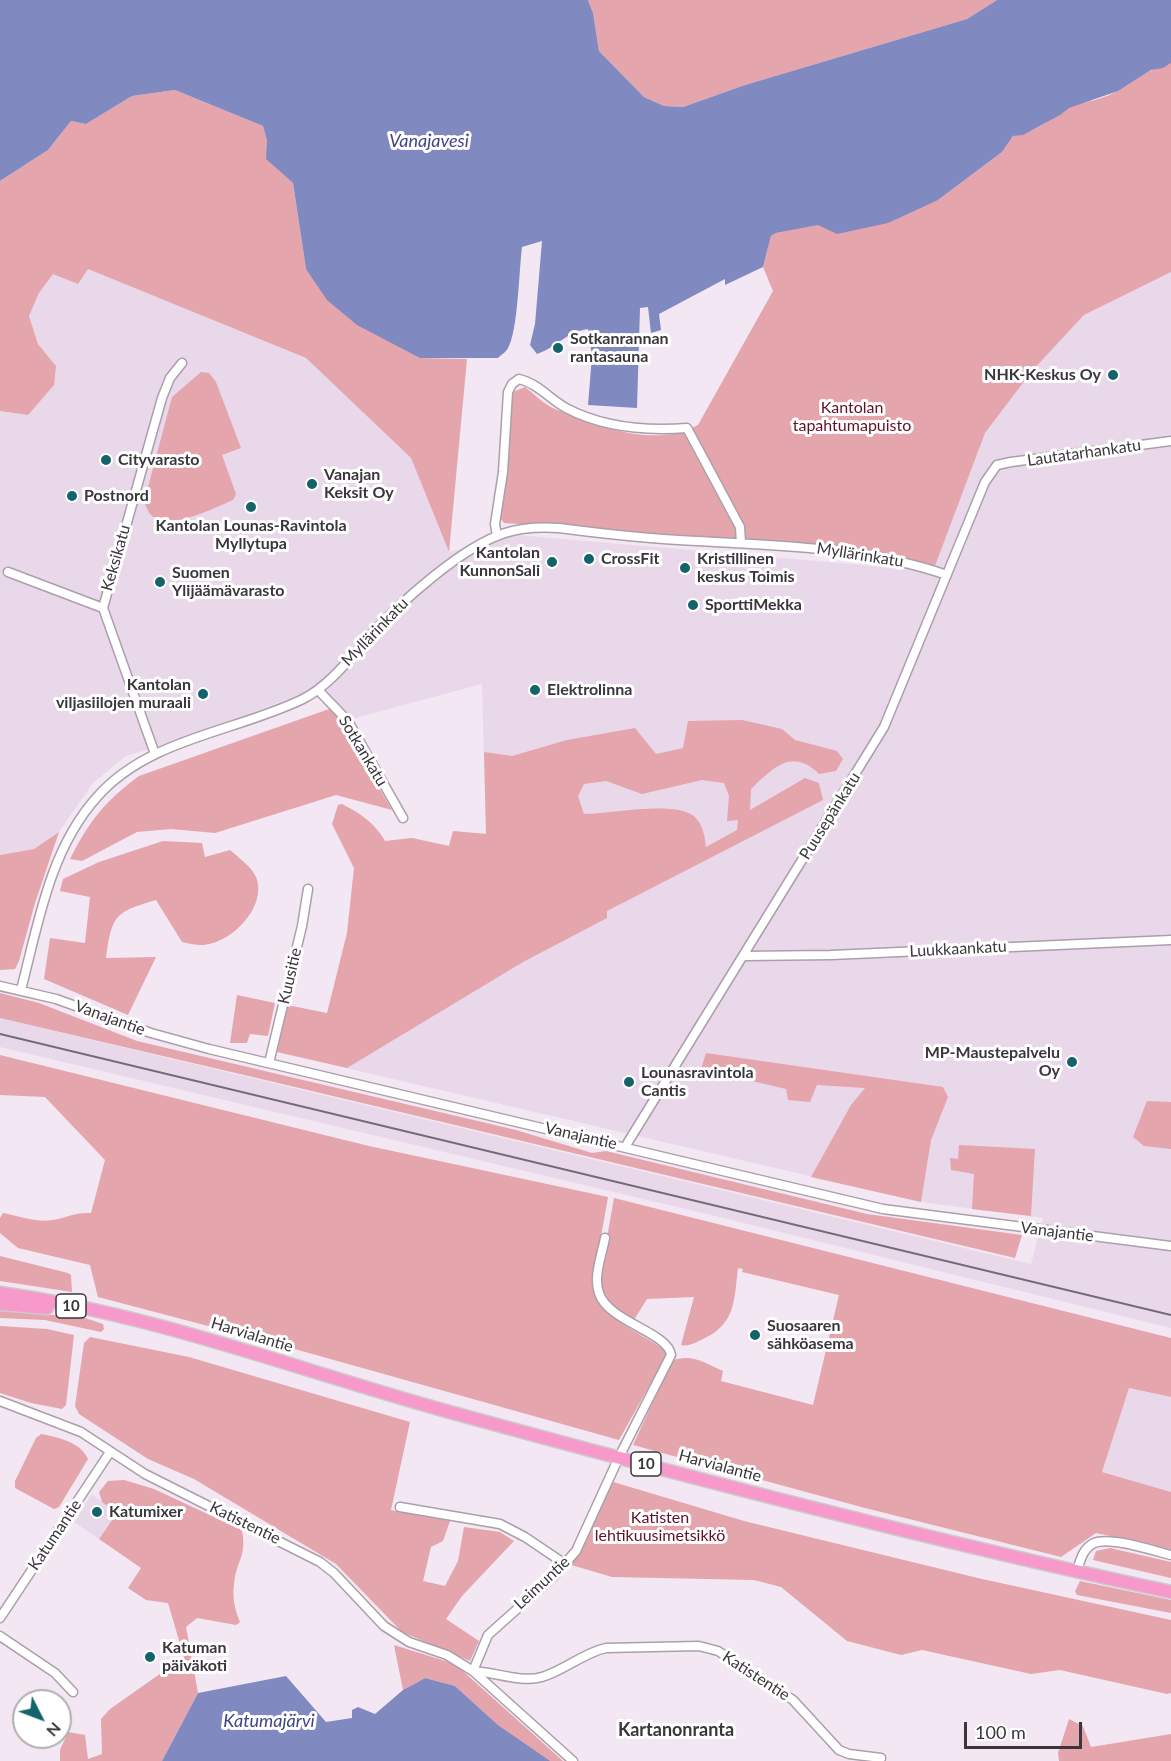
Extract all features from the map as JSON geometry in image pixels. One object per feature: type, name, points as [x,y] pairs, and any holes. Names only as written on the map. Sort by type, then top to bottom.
[{"type":"highway","name":"Harvialantie","points":[[0,1293],[125,1317],[218,1342],[444,1411],[618,1457],[922,1535],[1171,1592]]},
{"type":"highway","name":"Harvialantie","points":[[0,1304],[125,1317]]},
{"type":"street","name":"Keksikatu","points":[[155,753],[103,608],[162,398],[170,378],[182,363]]},
{"type":"street","points":[[497,536],[495,524],[502,472],[508,392],[512,384],[519,379],[528,381],[563,407],[592,420],[641,429],[687,428],[740,527],[741,543]]},
{"type":"street","name":"Lautatarhankatu","points":[[997,465],[1171,441]]},
{"type":"street","name":"Puusepänkatu","points":[[625,1147],[884,727],[987,476],[997,465]]},
{"type":"street","name":"Myllärinkatu","points":[[21,990],[50,884],[72,831],[87,809],[110,783],[131,766],[155,753],[281,708],[318,690],[407,598],[464,556],[497,536],[516,530],[549,528],[805,546],[893,559],[947,574]]},
{"type":"street","points":[[8,572],[103,608]]},
{"type":"street","name":"Sotkankatu","points":[[318,690],[348,721],[403,818]]},
{"type":"street","name":"Kuusitie","points":[[269,1063],[302,926],[308,889]]},
{"type":"street","name":"Luukkaankatu","points":[[744,956],[831,955],[1171,940]]},
{"type":"street","name":"Vanajantie","points":[[0,986],[56,999],[151,1033],[269,1063],[901,1213],[1171,1246]]},
{"type":"street","name":"Leimuntie","points":[[473,1671],[492,1631],[534,1596],[576,1551],[618,1457],[671,1353],[664,1344],[618,1317],[606,1306],[599,1294],[597,1283],[605,1238]]},
{"type":"street","name":"Katistentie","points":[[0,1401],[81,1431],[145,1473],[320,1562],[396,1635],[447,1655],[473,1671],[573,1761]]},
{"type":"street","name":"Katumantie","points":[[0,1618],[110,1452]]},
{"type":"street","points":[[400,1507],[500,1524],[525,1537],[565,1564]]},
{"type":"street","points":[[1077,1571],[1081,1557],[1094,1543],[1106,1541],[1171,1555]]},
{"type":"street","points":[[0,1636],[55,1673],[74,1692]]},
{"type":"street","name":"Katistentie","points":[[473,1671],[529,1679],[542,1677],[594,1650],[641,1646],[709,1648],[794,1700],[839,1750],[849,1754],[881,1758]]},
{"type":"shaded area","points":[[88,269],[306,358],[411,458],[449,552],[517,535],[933,571],[985,433],[1032,371],[1084,315],[1171,272],[1171,1328],[707,1214],[0,1047],[0,1018],[1031,1264],[1043,1218],[921,1202],[316,1061],[347,933],[354,868],[371,843],[412,838],[449,846],[453,831],[486,834],[482,684],[340,722],[316,684],[299,695],[170,743],[126,756],[93,783],[59,832],[34,849],[0,855],[0,411],[28,415],[56,366],[38,344],[29,316],[39,293],[53,273]]},
{"type":"shaded area","points":[[1129,1388],[1171,1397],[1171,1492],[1102,1472]]},
{"type":"shaded area","points":[[92,1494],[117,1513],[99,1539],[74,1522]]},
{"type":"green space","points":[[588,0],[997,0],[967,19],[745,85],[683,107],[664,106],[644,97],[599,51],[593,13]]},
{"type":"green space","name":"Kantolan tapahtumapuisto","points":[[1171,63],[1171,272],[1084,315],[1032,371],[985,433],[935,566],[852,547],[504,523],[500,518],[506,413],[513,392],[525,387],[555,409],[607,428],[626,432],[663,435],[681,432],[698,425],[773,291],[763,267],[771,236],[776,233],[938,200],[1002,152],[1013,136],[1036,128],[1074,105],[1108,96],[1150,71]]},
{"type":"green space","points":[[175,90],[263,126],[267,141],[267,159],[293,183],[306,269],[420,358],[467,359],[449,552],[411,458],[306,358],[88,269],[78,284],[53,274],[39,293],[29,316],[38,344],[56,366],[54,385],[28,415],[0,411],[0,181],[48,150],[71,121],[86,124],[132,96]]},
{"type":"green space","points":[[201,372],[209,373],[216,382],[241,448],[222,455],[236,494],[233,500],[203,513],[179,520],[159,520],[150,514],[144,502],[172,397]]},
{"type":"green space","points":[[332,708],[392,810],[336,795],[215,833],[171,829],[137,832],[82,861],[70,859],[84,833],[107,803],[139,776]]},
{"type":"green space","points":[[742,720],[782,729],[795,740],[837,751],[843,759],[836,771],[819,774],[800,762],[791,761],[775,768],[751,789],[750,810],[805,778],[819,783],[823,800],[607,911],[607,918],[523,962],[347,1068],[277,1052],[287,1005],[327,1013],[347,933],[354,868],[332,824],[338,805],[342,804],[366,819],[385,841],[412,838],[449,846],[453,831],[486,834],[484,752],[512,756],[567,740],[635,728],[656,754],[683,748],[688,721]],"holes":[[[702,780],[724,783],[729,796],[727,821],[738,820],[737,830],[706,847],[700,824],[695,817],[686,812],[673,809],[642,809],[584,814],[578,796],[584,784],[606,781],[642,794]]]},
{"type":"green space","points":[[59,832],[35,903],[19,961],[15,969],[0,970],[0,855],[34,849]]},
{"type":"green space","points":[[163,841],[202,843],[205,857],[230,850],[248,866],[256,877],[258,889],[257,900],[252,912],[244,922],[224,939],[199,945],[182,942],[156,900],[124,912],[114,924],[106,958],[156,957],[128,1015],[44,979],[50,938],[85,943],[90,897],[60,891],[63,879],[99,862]]},
{"type":"green space","points":[[0,993],[39,1003],[137,1041],[516,1130],[592,1153],[606,1151],[867,1214],[1022,1235],[1015,1258],[0,1018]]},
{"type":"green space","points":[[237,995],[275,1003],[268,1036],[250,1034],[247,1043],[230,1043]]},
{"type":"green space","points":[[706,1053],[943,1087],[948,1097],[931,1140],[921,1202],[811,1177],[851,1105],[865,1088],[817,1085],[810,1102],[788,1100],[786,1089],[701,1069]]},
{"type":"green space","points":[[0,1055],[369,1146],[608,1197],[593,1282],[596,1294],[610,1314],[665,1350],[667,1354],[619,1440],[284,1346],[98,1297],[90,1265],[18,1248],[0,1233],[0,1218],[3,1213],[46,1221],[80,1213],[91,1213],[105,1160],[45,1097],[0,1095]]},
{"type":"green space","points":[[1147,1101],[1171,1102],[1171,1149],[1144,1146],[1133,1137]]},
{"type":"green space","points":[[959,1145],[1035,1149],[1031,1216],[972,1209],[974,1174],[951,1170],[950,1158],[958,1159]]},
{"type":"green space","points":[[614,1198],[1171,1338],[1171,1397],[1129,1388],[1102,1472],[1171,1492],[1171,1549],[1096,1533],[1061,1557],[865,1508],[633,1445],[672,1361],[679,1359],[698,1360],[723,1371],[721,1381],[813,1405],[839,1295],[742,1272],[743,1269],[738,1268],[734,1301],[728,1318],[714,1333],[695,1343],[681,1345],[694,1297],[647,1299],[632,1323],[608,1305],[599,1283]]},
{"type":"green space","points":[[0,1256],[68,1273],[71,1275],[72,1292],[0,1281]]},
{"type":"green space","points":[[0,1310],[85,1318],[103,1324],[104,1329],[101,1332],[45,1320],[0,1318]]},
{"type":"green space","points":[[0,1326],[47,1329],[74,1335],[66,1405],[62,1409],[31,1403],[0,1393]]},
{"type":"green space","points":[[90,1337],[189,1357],[410,1422],[391,1510],[450,1521],[443,1541],[431,1547],[423,1581],[445,1586],[458,1561],[464,1527],[500,1532],[514,1541],[462,1596],[446,1619],[479,1641],[470,1661],[402,1632],[336,1564],[194,1479],[148,1459],[79,1414],[75,1406],[84,1343]]},
{"type":"green space","points":[[41,1434],[74,1444],[85,1453],[88,1459],[59,1507],[54,1509],[15,1488],[15,1481],[36,1438]]},
{"type":"green space","points":[[124,1480],[154,1489],[242,1530],[243,1547],[233,1590],[234,1604],[240,1622],[236,1625],[197,1618],[186,1627],[198,1693],[162,1761],[60,1761],[60,1749],[72,1749],[72,1733],[85,1735],[88,1759],[102,1754],[101,1719],[110,1709],[184,1657],[168,1603],[146,1600],[128,1588],[141,1568],[99,1539],[117,1513],[102,1502],[99,1492],[108,1481]]},
{"type":"green space","name":"Katisten lehtikuusimetsikkö","points":[[610,1481],[744,1521],[982,1579],[1171,1620],[1171,1693],[1060,1670],[1031,1674],[922,1650],[901,1655],[847,1641],[781,1587],[754,1580],[612,1577],[568,1564]]},
{"type":"green space","points":[[1110,1548],[1171,1562],[1171,1578],[1093,1560],[1096,1551]]},
{"type":"green space","points":[[1080,1581],[1171,1600],[1171,1613],[1077,1595],[1075,1591]]},
{"type":"green space","points":[[394,1645],[455,1664],[563,1761],[548,1761],[498,1725],[455,1686],[425,1678],[403,1690]]},
{"type":"green space","points":[[1069,1719],[1083,1726],[1091,1747],[1171,1734],[1171,1761],[1059,1761],[1058,1753]]},
{"type":"water","name":"Vanajavesi","points":[[0,0],[588,0],[593,13],[599,51],[644,97],[664,106],[683,107],[745,85],[967,19],[997,0],[1171,0],[1171,63],[1163,68],[1151,70],[1118,91],[1069,108],[1023,135],[1013,136],[1002,152],[938,200],[888,223],[837,234],[818,225],[776,233],[771,236],[763,267],[725,285],[725,279],[659,314],[661,330],[651,333],[648,307],[640,308],[637,408],[588,405],[592,356],[588,329],[573,333],[551,348],[537,354],[530,345],[535,324],[542,241],[522,247],[514,328],[508,348],[498,358],[420,358],[357,325],[327,300],[306,269],[293,183],[266,159],[267,141],[263,126],[175,90],[132,96],[86,124],[71,121],[48,150],[0,181]]},
{"type":"water","name":"Katumajärvi","points":[[286,1676],[326,1722],[352,1718],[352,1710],[358,1707],[375,1714],[403,1690],[425,1678],[455,1686],[498,1725],[550,1761],[162,1761],[198,1693]]},
{"type":"railway","points":[[0,1034],[1171,1315]]},
{"type":"place","name":"Sotkanrannan rantasauna","points":[[558,348]]},
{"type":"place","name":"NHK-Keskus Oy","points":[[1113,375]]},
{"type":"place","name":"Cityvarasto","points":[[106,460]]},
{"type":"place","name":"Vanajan Keksit Oy","points":[[312,484]]},
{"type":"place","name":"Postnord","points":[[72,496]]},
{"type":"place","name":"Kantolan Lounas-Ravintola Myllytupa","points":[[251,507]]},
{"type":"place","name":"CrossFit","points":[[589,559]]},
{"type":"place","name":"Kantolan KunnonSali","points":[[552,562]]},
{"type":"place","name":"Kristillinen keskus Toimis","points":[[685,568]]},
{"type":"place","name":"Suomen Ylijäämävarasto","points":[[160,582]]},
{"type":"place","name":"SporttiMekka","points":[[693,605]]},
{"type":"place","name":"Elektrolinna","points":[[535,690]]},
{"type":"place","name":"Kantolan viljasiilojen muraali","points":[[203,694]]},
{"type":"place","name":"MP-Maustepalvelu Oy","points":[[1072,1062]]},
{"type":"place","name":"Lounasravintola Cantis","points":[[629,1082]]},
{"type":"place","name":"Suosaaren sähköasema","points":[[755,1335]]},
{"type":"place","name":"Katumixer","points":[[97,1512]]},
{"type":"place","name":"Katuman päiväkoti","points":[[150,1657]]},
{"type":"district","name":"Kartanonranta","points":[[676,1730]]}]
